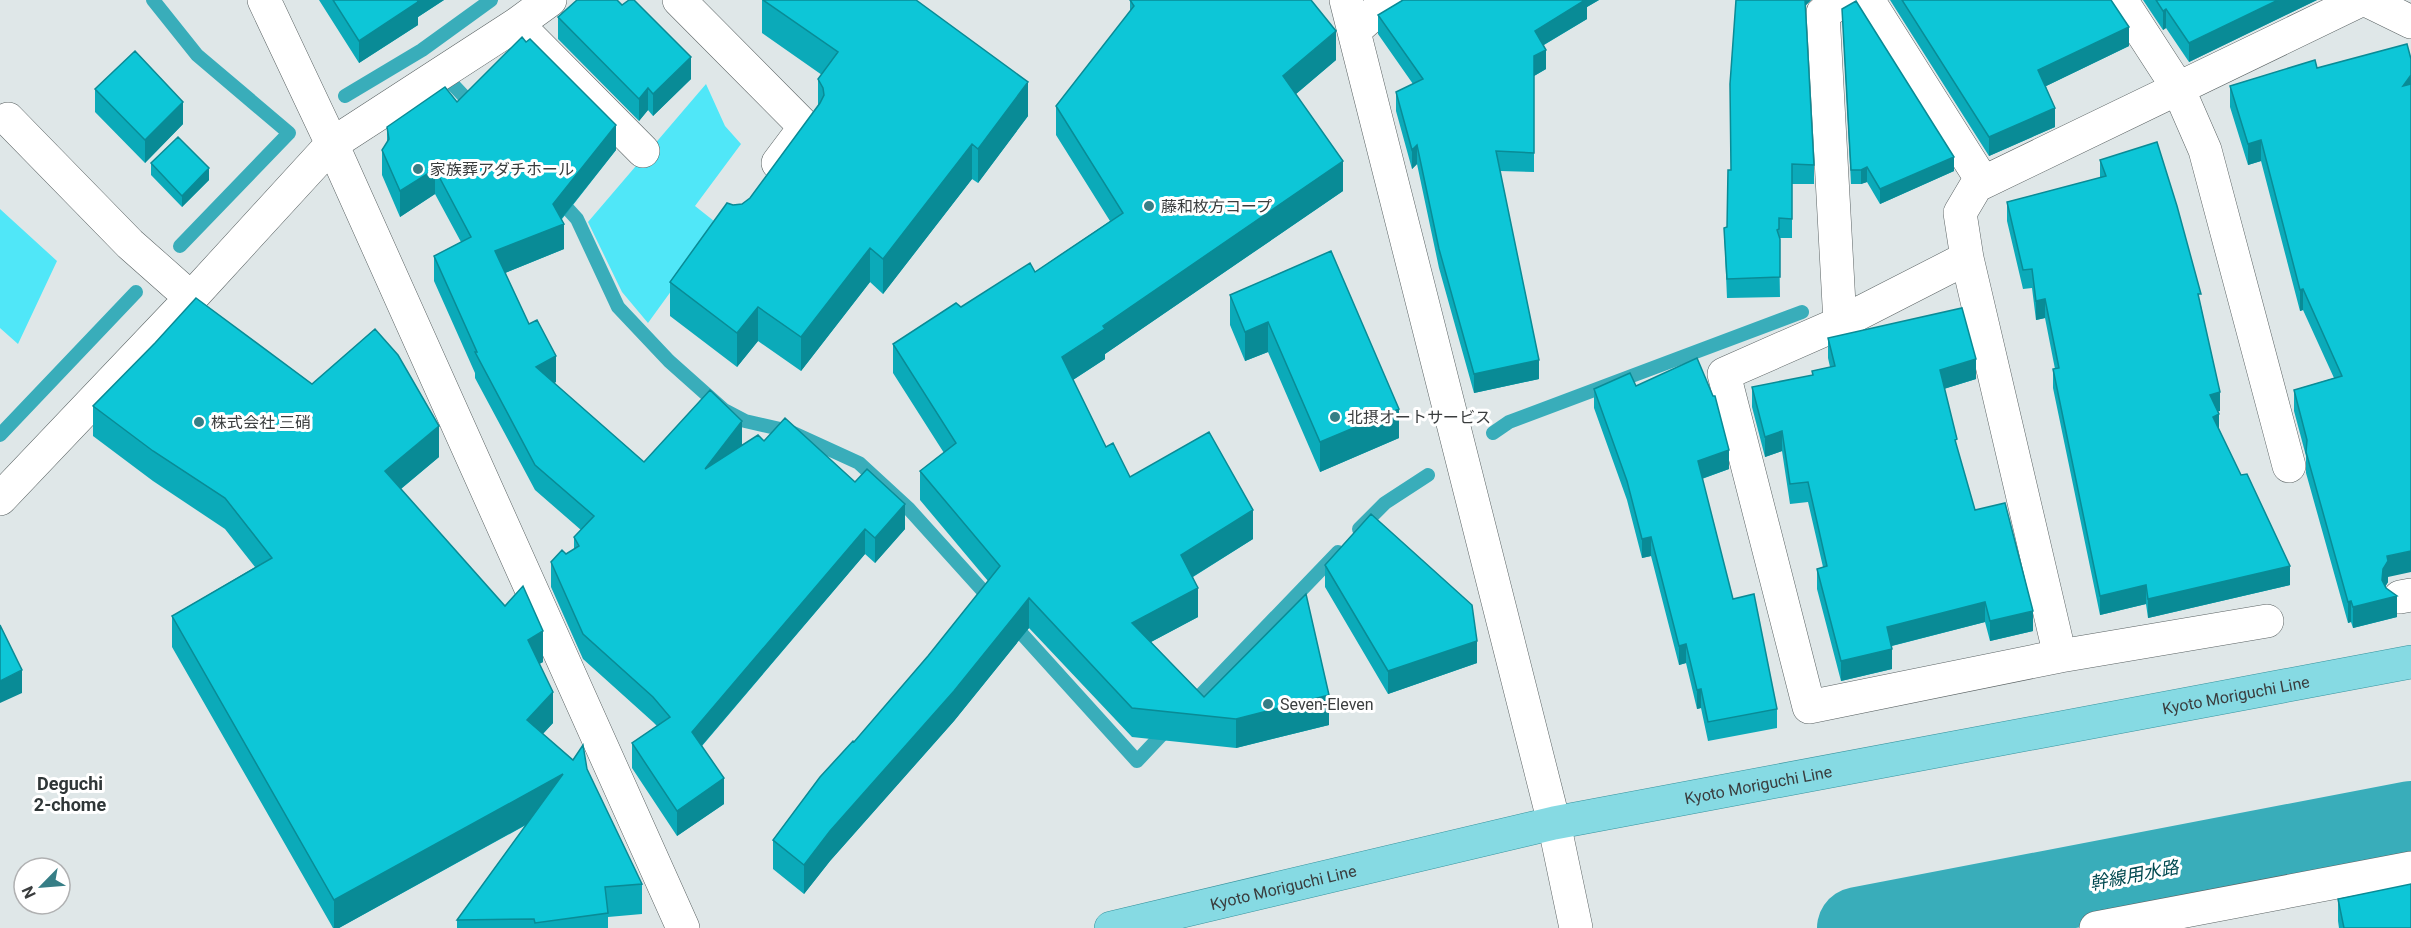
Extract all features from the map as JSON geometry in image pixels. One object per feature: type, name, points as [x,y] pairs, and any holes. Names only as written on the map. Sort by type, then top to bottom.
[{"type":"main road","name":"Kyoto Moriguchi Line","points":[[1111,928],[1554,823],[2411,662]]},
{"type":"street","points":[[264,0],[332,144],[683,928]]},
{"type":"street","points":[[0,499],[191,298],[332,144],[517,24],[550,0]]},
{"type":"street","points":[[679,0],[805,127],[763,183]]},
{"type":"street","points":[[1346,0],[1554,823],[1576,928]]},
{"type":"street","points":[[1354,31],[1389,0]]},
{"type":"street","points":[[1840,323],[1823,13],[1846,0]]},
{"type":"street","points":[[1869,0],[1983,182]]},
{"type":"street","points":[[2121,0],[2178,88],[2205,150],[2289,466]]},
{"type":"street","points":[[2060,656],[1967,258],[1960,213],[1976,186],[1983,182],[2361,0]]},
{"type":"street","points":[[2366,0],[2411,22]]},
{"type":"street","points":[[517,24],[643,151]]},
{"type":"street","points":[[8,119],[130,244],[191,298]]},
{"type":"street","points":[[1967,258],[1840,323],[1724,374],[1809,707],[2060,656],[2267,621]]},
{"type":"street","points":[[2096,928],[2411,868]]},
{"type":"shaded area","points":[[706,84],[725,126],[741,144],[695,206],[719,225],[648,323],[622,292],[588,222]]},
{"type":"shaded area","points":[[0,209],[57,261],[18,344],[0,328]]},
{"type":"building","points":[[333,0],[417,0],[418,2],[359,41]]},
{"type":"building","points":[[577,0],[617,0],[622,5],[629,0],[634,0],[691,57],[653,94],[648,88],[639,99],[558,17]]},
{"type":"building","points":[[763,0],[916,0],[1028,82],[978,149],[972,144],[883,259],[870,248],[801,337],[758,307],[737,333],[670,282],[727,203],[742,204],[750,198],[824,95],[818,79],[838,52]]},
{"type":"building","points":[[1130,0],[1311,0],[1336,31],[1283,76],[1343,161],[1103,326],[1105,329],[1062,357],[1106,447],[1113,443],[1130,477],[1209,432],[1253,510],[1181,555],[1198,588],[1132,623],[1204,697],[1306,594],[1329,695],[1236,719],[1132,708],[1029,598],[954,691],[830,831],[804,865],[773,840],[820,777],[854,742],[928,656],[1000,566],[920,471],[956,443],[893,344],[956,303],[961,307],[1030,263],[1035,272],[1123,213],[1056,106],[1134,6]]},
{"type":"building","points":[[1403,0],[1585,0],[1535,31],[1546,50],[1534,56],[1534,153],[1496,151],[1539,360],[1474,374],[1439,249],[1417,145],[1412,150],[1396,92],[1423,79],[1378,15]]},
{"type":"building","points":[[1736,0],[1805,0],[1814,165],[1792,164],[1792,219],[1779,218],[1779,229],[1777,230],[1780,239],[1780,277],[1727,279],[1724,228],[1727,227],[1728,170],[1731,170],[1730,84]]},
{"type":"building","points":[[1902,0],[2111,0],[2129,27],[2038,70],[2055,108],[1989,137]]},
{"type":"building","points":[[2156,0],[2278,0],[2189,43],[2166,9],[2163,11]]},
{"type":"building","points":[[1856,1],[1954,157],[1880,189],[1867,167],[1861,170],[1851,170],[1842,9]]},
{"type":"building","points":[[522,37],[526,42],[530,39],[616,125],[553,204],[564,224],[495,251],[529,324],[537,320],[556,356],[536,367],[644,462],[710,390],[742,421],[705,469],[758,435],[764,441],[785,418],[855,482],[867,469],[905,504],[875,538],[865,529],[692,732],[724,778],[677,811],[632,743],[670,717],[653,697],[583,634],[551,562],[562,550],[566,554],[579,546],[574,537],[594,516],[535,465],[475,352],[477,352],[434,256],[471,237],[435,169],[400,191],[382,150],[389,139],[387,127],[445,87],[457,102]]},
{"type":"building","points":[[2407,44],[2411,59],[2411,75],[2403,86],[2411,84],[2411,551],[2387,556],[2388,561],[2383,569],[2382,580],[2386,588],[2397,596],[2353,607],[2351,601],[2348,602],[2306,452],[2307,440],[2294,390],[2342,376],[2303,289],[2300,290],[2261,140],[2248,144],[2230,86],[2315,60],[2317,68]]},
{"type":"building","points":[[135,51],[183,102],[145,140],[95,89]]},
{"type":"building","points":[[178,137],[209,168],[182,196],[151,163]]},
{"type":"building","points":[[2157,142],[2201,294],[2198,294],[2220,392],[2210,395],[2219,414],[2213,417],[2241,475],[2247,474],[2290,566],[2148,599],[2146,585],[2100,596],[2053,369],[2059,368],[2045,299],[2036,301],[2032,269],[2023,270],[2007,202],[2106,176],[2100,160]]},
{"type":"building","points":[[1331,251],[1399,409],[1320,442],[1268,322],[1245,332],[1230,295]]},
{"type":"building","points":[[196,298],[312,384],[375,329],[398,355],[439,426],[385,471],[505,606],[523,586],[543,631],[528,640],[553,692],[527,720],[573,760],[583,745],[587,769],[642,884],[605,887],[608,913],[535,923],[534,919],[457,920],[563,774],[334,900],[172,616],[272,558],[225,498],[153,451],[93,406]]},
{"type":"building","points":[[1962,308],[1976,359],[1940,370],[1957,439],[1955,440],[1975,510],[2005,503],[2033,611],[1990,621],[1985,602],[1887,627],[1892,649],[1841,661],[1817,569],[1827,566],[1808,482],[1790,484],[1782,431],[1765,437],[1752,387],[1813,375],[1812,371],[1835,366],[1828,338]]},
{"type":"building","points":[[1697,358],[1713,396],[1715,396],[1729,450],[1698,461],[1733,599],[1754,594],[1777,709],[1708,722],[1701,689],[1697,690],[1686,644],[1679,646],[1651,537],[1642,539],[1627,481],[1594,389],[1630,373],[1636,386]]},
{"type":"building","points":[[1371,514],[1472,605],[1477,641],[1388,671],[1325,565]]},
{"type":"building","points":[[0,625],[22,670],[0,681]]},
{"type":"building","points":[[2411,884],[2411,928],[2344,928],[2338,899]]},
{"type":"waterway","points":[[153,0],[197,55],[289,133],[180,246]]},
{"type":"waterway","points":[[345,96],[422,50],[491,0]]},
{"type":"waterway","points":[[442,73],[475,108]]},
{"type":"waterway","points":[[557,197],[577,219],[618,307],[669,361],[724,410],[745,421],[789,431],[859,463],[909,509],[993,602]]},
{"type":"waterway","points":[[0,435],[136,292]]},
{"type":"waterway","points":[[1493,433],[1509,422],[1802,312]]},
{"type":"waterway","points":[[1359,529],[1385,503],[1428,475]]},
{"type":"waterway","points":[[1189,707],[1338,552]]},
{"type":"waterway","points":[[1012,623],[1137,761],[1169,727]]},
{"type":"waterway","name":"幹線用水路","points":[[1858,928],[2411,822]]},
{"type":"place","name":"家族葬アダチホール","points":[[418,169]]},
{"type":"place","name":"藤和枚方コープ","points":[[1149,206]]},
{"type":"place","name":"北摂オートサービス","points":[[1335,417]]},
{"type":"place","name":"株式会社 三硝","points":[[199,422]]},
{"type":"place","name":"Seven-Eleven","points":[[1268,704]]},
{"type":"district","name":"Deguchi 2-chome","points":[[70,793]]}]
